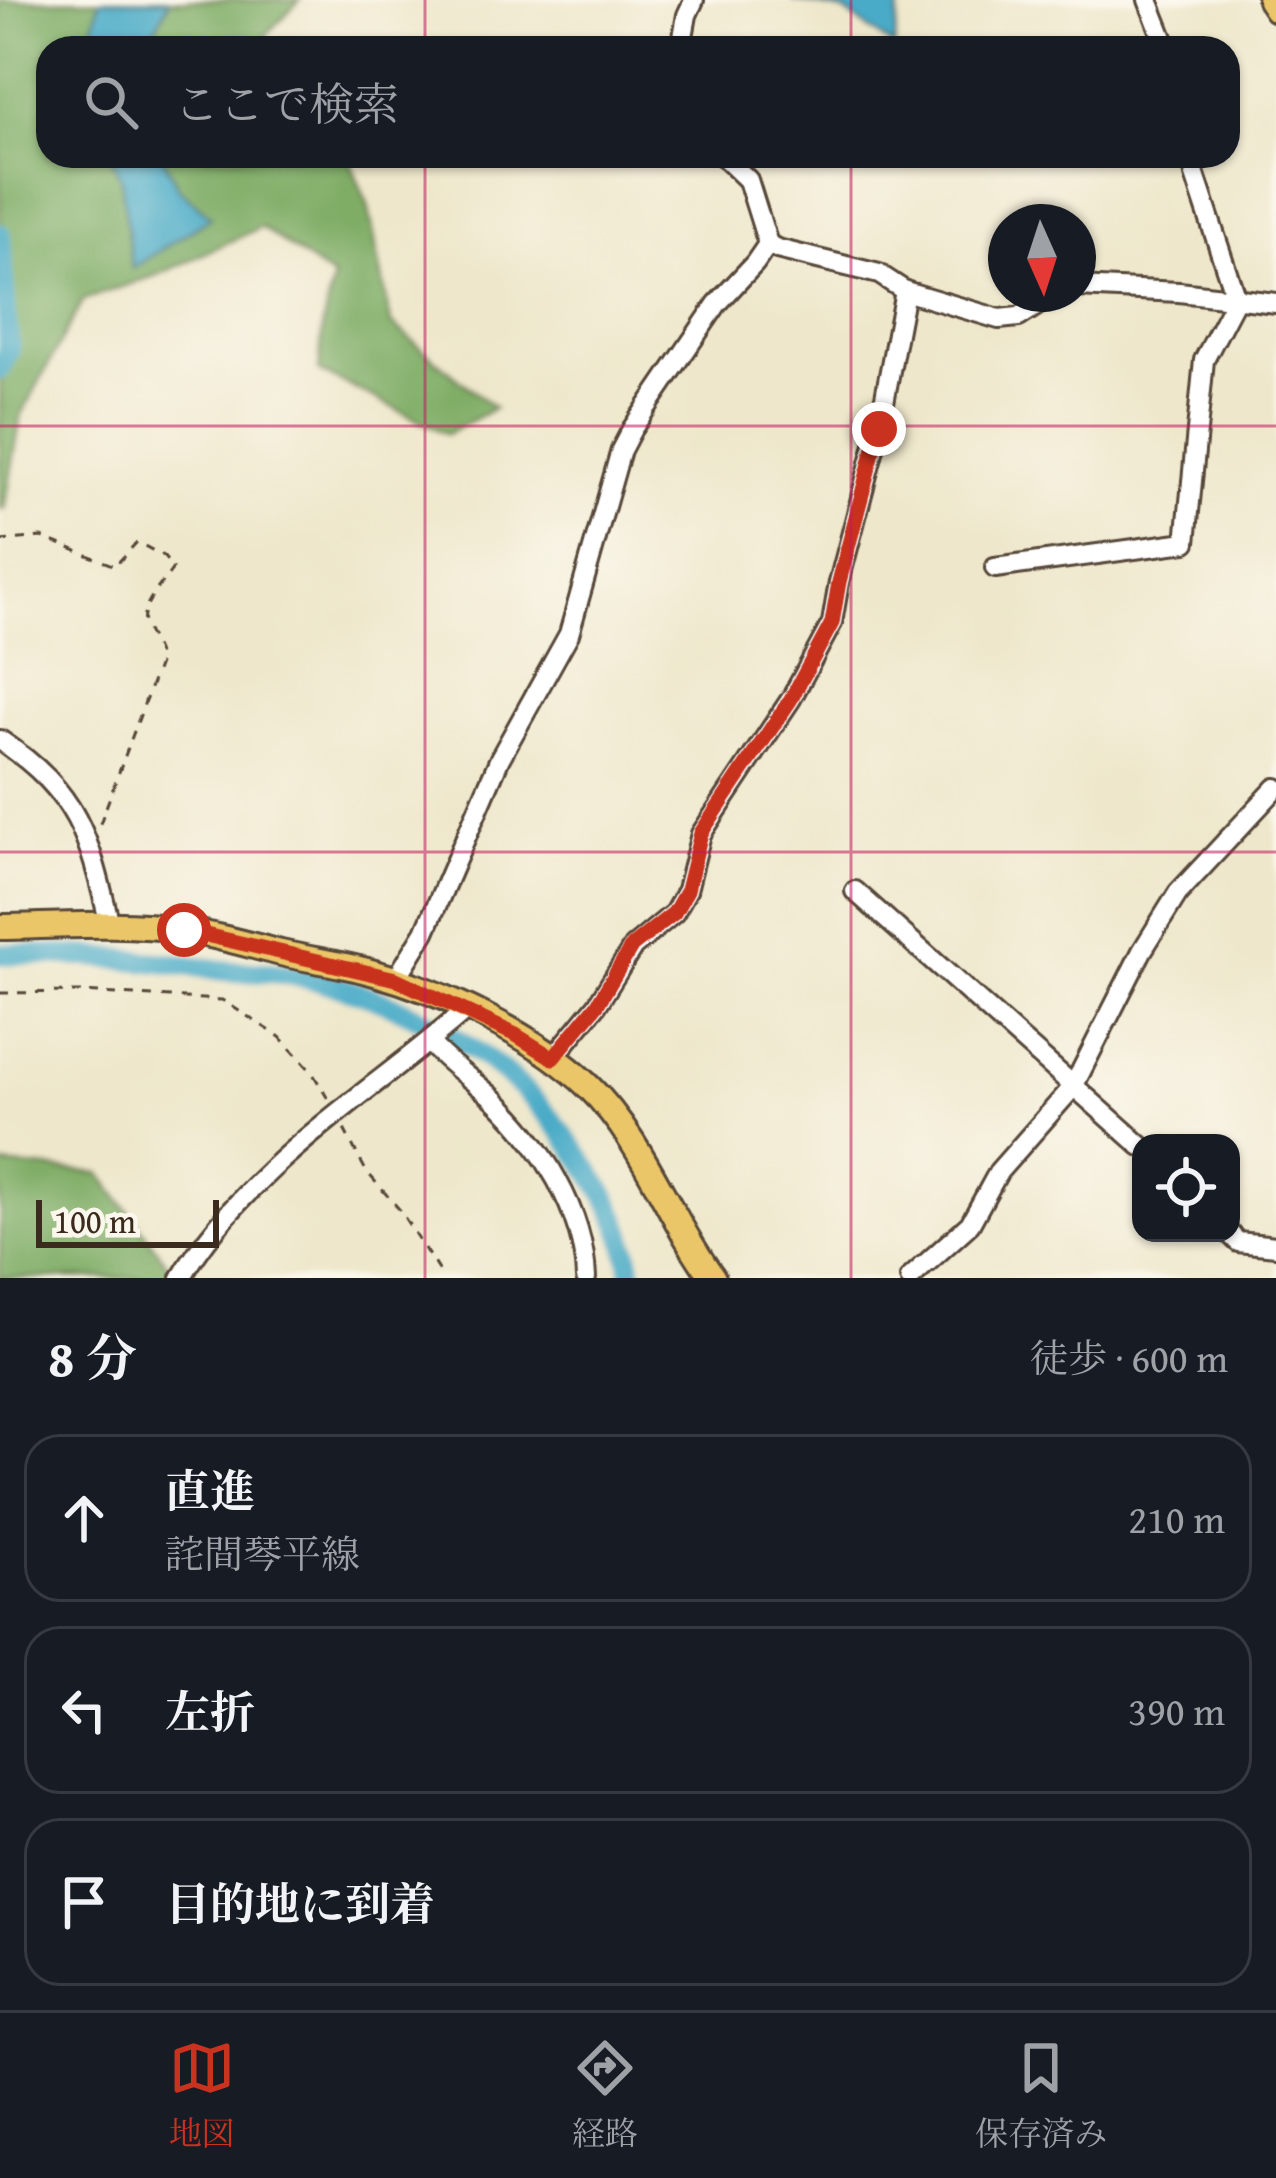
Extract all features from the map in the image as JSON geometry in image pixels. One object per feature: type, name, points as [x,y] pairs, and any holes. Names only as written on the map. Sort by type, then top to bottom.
[{"type":"main road","points":[[1270,0],[1276,9]]},
{"type":"main road","points":[[0,927],[110,925],[184,930],[396,979],[466,1010],[553,1058],[588,1085],[617,1118],[692,1250],[713,1278]]},
{"type":"street","points":[[683,36],[694,0]]},
{"type":"street","points":[[1148,0],[1162,36]]},
{"type":"street","points":[[736,168],[748,180],[768,244],[777,249],[879,274],[905,291],[999,319],[1027,312]]},
{"type":"street","points":[[995,568],[1186,542],[1204,360],[1236,299],[1194,168]]},
{"type":"street","points":[[396,979],[425,932],[500,758],[569,634],[621,450],[717,304],[768,244]]},
{"type":"street","points":[[1096,288],[1276,303]]},
{"type":"street","points":[[553,1058],[597,1005],[632,946],[674,913],[687,890],[701,833],[791,699],[832,623],[879,429],[905,291]]},
{"type":"street","points":[[0,740],[56,784],[78,818],[91,848],[110,925]]},
{"type":"street","points":[[910,1278],[970,1224],[999,1171],[1073,1087],[1142,951],[1178,893],[1276,788]]},
{"type":"street","points":[[855,891],[1132,1138]]},
{"type":"street","points":[[181,1278],[231,1211],[335,1112],[466,1010]]},
{"type":"street","points":[[429,1042],[512,1119],[565,1193],[585,1256],[586,1278]]},
{"type":"street","points":[[1238,1242],[1276,1246]]},
{"type":"path","points":[[0,541],[42,537],[115,566],[137,542],[163,556],[173,568],[143,612],[160,661],[91,848]]},
{"type":"path","points":[[0,993],[222,1000],[280,1036],[312,1072],[366,1172],[399,1209],[443,1278]]},
{"type":"green space","points":[[0,0],[300,0],[266,36],[36,36],[36,168],[353,168],[368,205],[391,323],[494,408],[447,434],[319,371],[333,278],[261,227],[160,274],[83,300],[21,416],[5,508],[0,509]]},
{"type":"green space","points":[[0,1165],[100,1173],[178,1278],[0,1278]]},
{"type":"water","points":[[100,0],[170,0],[151,36],[91,36]]},
{"type":"water","points":[[791,0],[900,0],[895,36],[879,36],[844,11]]},
{"type":"water","points":[[116,168],[168,168],[179,189],[211,217],[132,269]]},
{"type":"waterway","points":[[0,234],[9,350],[0,369]]},
{"type":"waterway","points":[[0,954],[114,958],[283,974],[366,995],[407,1012],[482,1056],[546,1114],[585,1163],[612,1208],[632,1278]]},
{"type":"route","points":[[184,930],[396,979],[516,1035],[553,1058],[597,1005],[632,946],[674,913],[687,890],[701,833],[791,699],[832,623],[879,429]]}]
